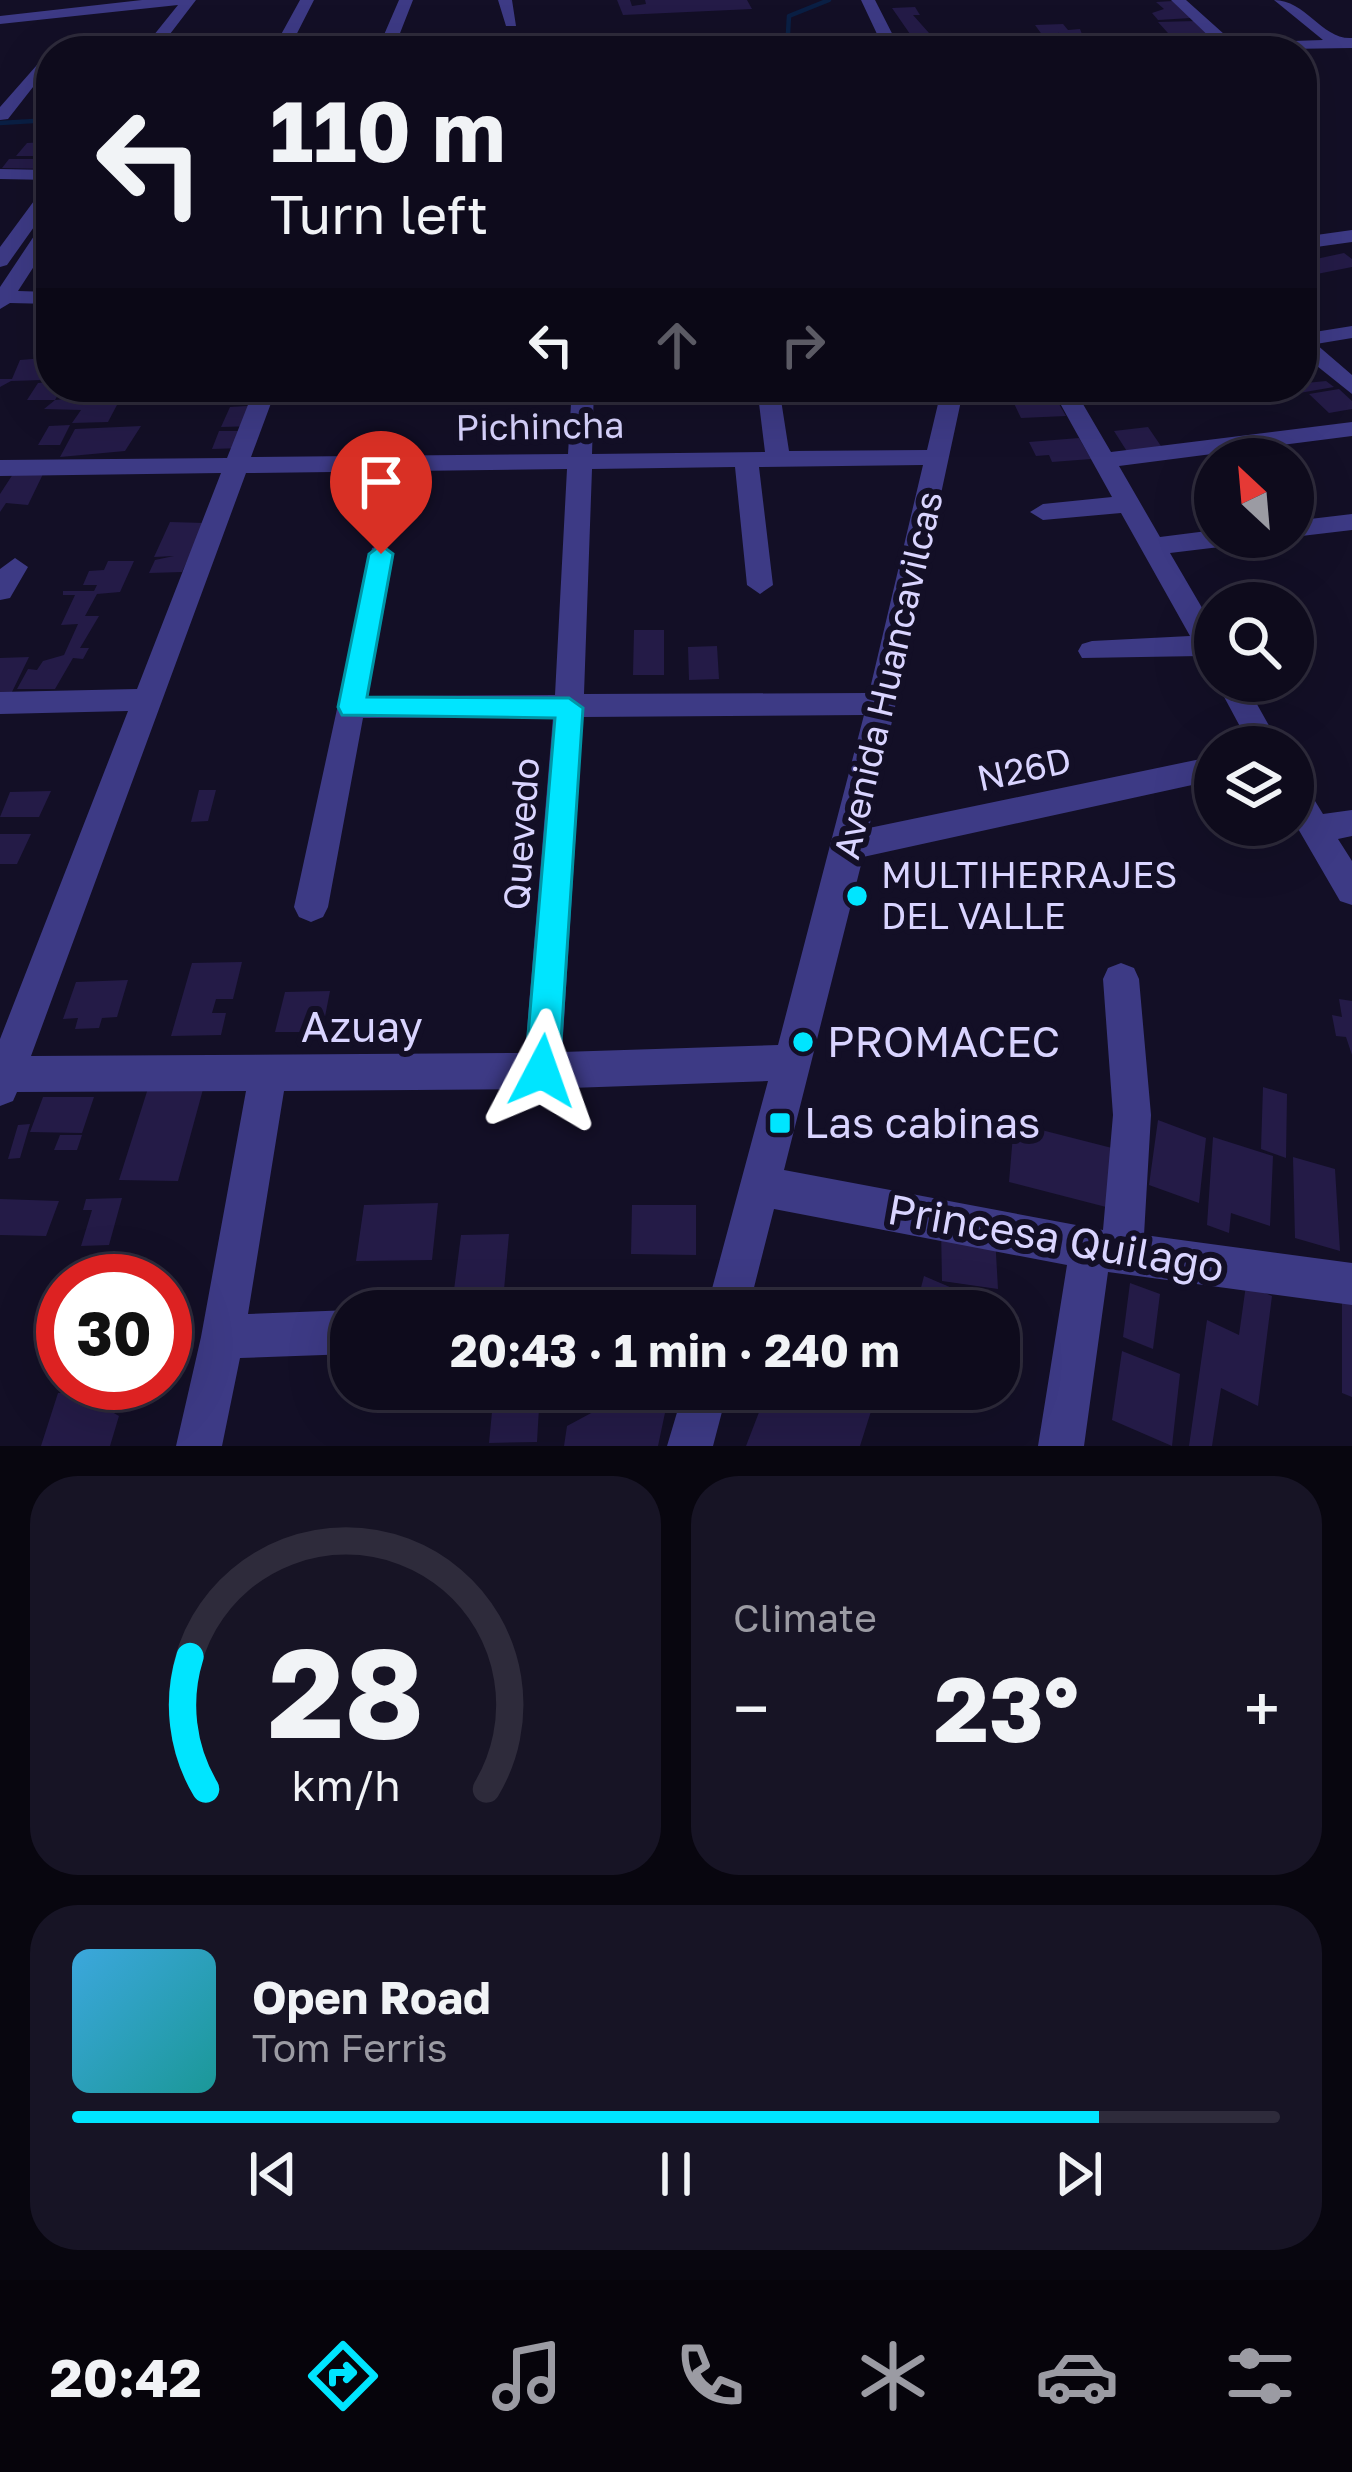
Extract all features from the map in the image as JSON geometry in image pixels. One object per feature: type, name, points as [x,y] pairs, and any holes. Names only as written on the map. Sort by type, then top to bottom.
[{"type":"street","points":[[1,0],[0,20],[185,0]]},
{"type":"street","points":[[160,36],[185,0]]},
{"type":"street","points":[[288,36],[307,0]]},
{"type":"street","points":[[392,36],[406,0]]},
{"type":"street","points":[[506,0],[511,23]]},
{"type":"street","points":[[868,0],[886,36]]},
{"type":"street","points":[[1178,0],[1218,36]]},
{"type":"street","points":[[1281,0],[1345,43]]},
{"type":"street","points":[[67,36],[93,7]]},
{"type":"street","points":[[2,115],[36,72]]},
{"type":"street","points":[[0,174],[36,175]]},
{"type":"street","points":[[0,261],[36,211]]},
{"type":"street","points":[[1317,241],[1352,236]]},
{"type":"street","points":[[1,299],[36,247]]},
{"type":"street","points":[[1,299],[36,298]]},
{"type":"street","points":[[1317,338],[1352,332]]},
{"type":"street","points":[[1317,355],[1352,387]]},
{"type":"street","points":[[2,1078],[260,402]]},
{"type":"street","name":"Quevedo","points":[[542,1071],[569,708],[582,402]]},
{"type":"street","points":[[770,402],[778,460]]},
{"type":"street","name":"Avenida Huancavilcas","points":[[733,1290],[849,846],[950,402]]},
{"type":"street","points":[[1071,402],[1194,618]]},
{"type":"street","points":[[1104,460],[1352,429]]},
{"type":"street","name":"Pichincha","points":[[0,468],[938,458]]},
{"type":"street","points":[[746,460],[760,585]]},
{"type":"street","points":[[1042,512],[1130,504]]},
{"type":"street","points":[[1314,527],[1352,522]]},
{"type":"street","points":[[1154,546],[1194,541]]},
{"type":"street","points":[[311,907],[381,554]]},
{"type":"street","points":[[1092,651],[1194,650]]},
{"type":"street","points":[[0,703],[146,700]]},
{"type":"street","points":[[351,707],[882,704]]},
{"type":"street","name":"N26D","points":[[849,846],[1194,772]]},
{"type":"street","points":[[1316,829],[1352,823]]},
{"type":"street","points":[[1314,826],[1352,891]]},
{"type":"street","points":[[1061,1446],[1132,1115],[1121,979]]},
{"type":"street","name":"Azuay","points":[[2,1078],[542,1071],[795,1062]]},
{"type":"street","points":[[199,1446],[223,1337],[268,1072]]},
{"type":"street","name":"Princesa Quilago","points":[[761,1186],[1106,1251],[1352,1284]]},
{"type":"street","points":[[223,1337],[330,1333]]},
{"type":"street","points":[[690,1446],[700,1410]]},
{"type":"building","points":[[617,0],[630,0],[632,6],[646,4],[645,0],[747,0],[752,9],[623,15]]},
{"type":"building","points":[[1173,1],[1191,18],[1158,20],[1152,13],[1164,9],[1156,2]]},
{"type":"building","points":[[915,7],[920,15],[913,15],[929,33],[910,34],[892,8]]},
{"type":"building","points":[[1196,21],[1210,36],[1171,36],[1158,22]]},
{"type":"building","points":[[1063,24],[1068,30],[1080,29],[1083,36],[1058,32],[1060,36],[1043,36],[1035,25]]},
{"type":"building","points":[[27,143],[36,143],[36,156],[16,156]]},
{"type":"building","points":[[9,159],[36,159],[36,169],[2,168]]},
{"type":"building","points":[[1344,253],[1352,259],[1352,267],[1317,274],[1317,259]]},
{"type":"building","points":[[36,359],[36,380],[11,381],[0,387],[0,379],[12,379],[20,360]]},
{"type":"building","points":[[1326,381],[1334,387],[1317,390],[1317,382]]},
{"type":"building","points":[[1339,389],[1352,401],[1352,409],[1329,413],[1317,402],[1317,393]]},
{"type":"building","points":[[53,402],[118,403],[108,422],[72,423],[81,410],[44,409]]},
{"type":"building","points":[[1013,402],[1058,402],[1066,416],[1021,418]]},
{"type":"building","points":[[265,405],[258,426],[221,427],[230,407]]},
{"type":"building","points":[[70,425],[60,445],[38,445],[49,426]]},
{"type":"building","points":[[141,426],[125,451],[60,457],[75,429]]},
{"type":"building","points":[[1148,427],[1163,449],[1128,453],[1114,431]]},
{"type":"building","points":[[219,431],[249,431],[242,448],[212,449]]},
{"type":"building","points":[[1079,438],[1091,459],[1052,462],[1049,455],[1036,456],[1029,442]]},
{"type":"building","points":[[416,471],[416,487],[390,489],[391,473]]},
{"type":"building","points":[[13,474],[43,474],[28,505],[6,503],[0,512],[0,494]]},
{"type":"building","points":[[170,522],[204,523],[182,572],[149,573],[155,560],[174,556],[154,557]]},
{"type":"building","points":[[108,561],[134,561],[120,592],[97,594],[85,616],[99,616],[80,648],[89,648],[83,659],[73,658],[55,689],[17,689],[28,669],[37,670],[43,661],[64,655],[78,624],[61,625],[75,595],[63,595],[63,591],[94,591],[97,585],[83,585],[89,571],[104,570]]},
{"type":"building","points":[[634,630],[664,630],[664,675],[633,675]]},
{"type":"building","points":[[717,646],[719,679],[689,680],[688,647]]},
{"type":"building","points":[[29,657],[11,694],[0,694],[0,658]]},
{"type":"building","points":[[199,790],[216,790],[208,821],[191,822]]},
{"type":"building","points":[[51,791],[39,817],[0,817],[10,792]]},
{"type":"building","points":[[0,834],[31,834],[17,864],[0,864]]},
{"type":"building","points":[[242,962],[233,999],[216,999],[212,1013],[226,1013],[221,1035],[171,1036],[192,963]]},
{"type":"building","points":[[128,980],[117,1017],[102,1018],[99,1028],[75,1029],[78,1018],[63,1019],[76,982]]},
{"type":"building","points":[[330,991],[322,1032],[275,1032],[285,992]]},
{"type":"building","points":[[1339,999],[1352,1001],[1352,1055],[1346,1037],[1336,1036],[1332,1015],[1342,1017]]},
{"type":"building","points":[[150,1082],[205,1082],[178,1181],[119,1180]]},
{"type":"building","points":[[1263,1087],[1287,1094],[1286,1158],[1261,1149]]},
{"type":"building","points":[[43,1097],[94,1097],[82,1133],[30,1132]]},
{"type":"building","points":[[1158,1120],[1206,1138],[1199,1203],[1149,1185]]},
{"type":"building","points":[[1014,1123],[1112,1148],[1110,1208],[1009,1182]]},
{"type":"building","points":[[30,1124],[20,1158],[8,1159],[18,1125]]},
{"type":"building","points":[[60,1135],[82,1135],[77,1150],[54,1150]]},
{"type":"building","points":[[1213,1137],[1273,1156],[1270,1226],[1231,1213],[1229,1233],[1207,1225]]},
{"type":"building","points":[[1293,1157],[1335,1169],[1340,1251],[1295,1238]]},
{"type":"building","points":[[122,1198],[109,1245],[81,1246],[92,1210],[83,1210],[86,1199]]},
{"type":"building","points":[[0,1199],[59,1201],[46,1236],[0,1235]]},
{"type":"building","points":[[438,1203],[432,1260],[356,1261],[364,1205]]},
{"type":"building","points":[[632,1205],[696,1205],[696,1255],[631,1254]]},
{"type":"building","points":[[941,1228],[995,1236],[998,1289],[942,1281]]},
{"type":"building","points":[[509,1234],[504,1290],[454,1290],[461,1235]]},
{"type":"building","points":[[924,1276],[952,1288],[951,1290],[920,1290]]},
{"type":"building","points":[[1130,1283],[1160,1294],[1153,1349],[1123,1337]]},
{"type":"building","points":[[1246,1285],[1272,1296],[1258,1406],[1221,1388],[1212,1446],[1189,1446],[1207,1320],[1239,1335]]},
{"type":"building","points":[[1342,1296],[1352,1300],[1352,1397],[1342,1393]]},
{"type":"building","points":[[1122,1351],[1180,1374],[1172,1446],[1112,1420]]},
{"type":"building","points":[[53,1410],[113,1410],[119,1416],[110,1446],[41,1446]]},
{"type":"building","points":[[492,1410],[539,1410],[537,1442],[489,1443]]},
{"type":"building","points":[[597,1410],[666,1410],[658,1446],[564,1446],[567,1426]]},
{"type":"building","points":[[760,1410],[871,1410],[860,1446],[746,1446]]},
{"type":"waterway","points":[[788,36],[789,16],[829,0]]},
{"type":"waterway","points":[[0,123],[36,121]]},
{"type":"place","name":"MULTIHERRAJES DEL VALLE","points":[[857,896]]},
{"type":"place","name":"PROMACEC","points":[[803,1042]]},
{"type":"place","name":"Las cabinas","points":[[780,1123]]},
{"type":"route","points":[[381,554],[351,707],[569,708],[542,1071]]}]
